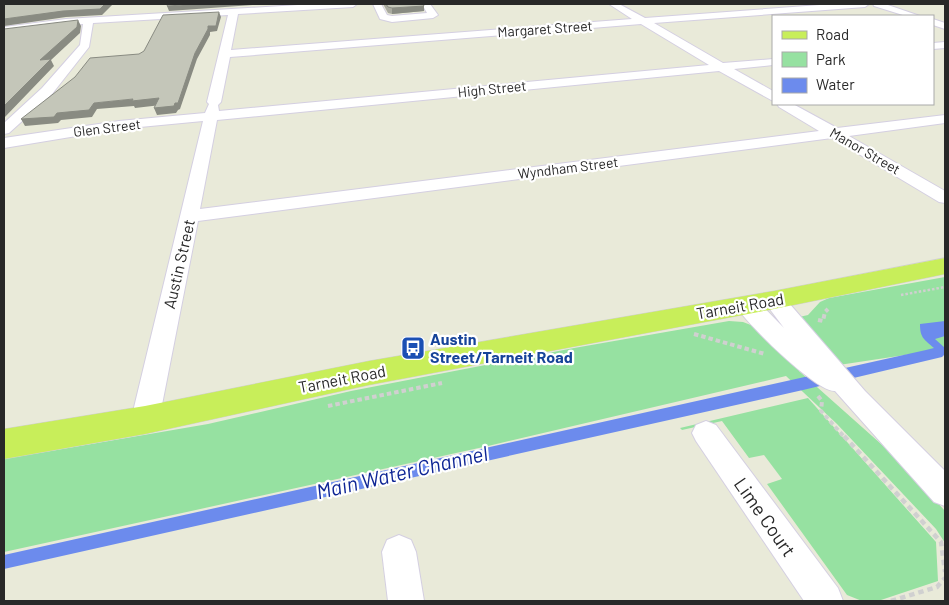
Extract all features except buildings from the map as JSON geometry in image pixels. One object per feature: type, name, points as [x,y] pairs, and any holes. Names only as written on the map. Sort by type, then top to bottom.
[{"type":"main road","name":"Tarneit Road","points":[[4,444],[145,420],[369,373],[771,308],[945,266]]},
{"type":"street","points":[[4,30],[152,13],[234,12],[304,5],[353,4]]},
{"type":"street","points":[[378,4],[383,17],[392,18],[434,15],[426,4]]},
{"type":"street","points":[[613,4],[772,96]]},
{"type":"street","name":"Margaret Street","points":[[225,54],[865,4]]},
{"type":"street","points":[[877,4],[912,15]]},
{"type":"street","name":"Austin Street","points":[[145,420],[234,12]]},
{"type":"street","points":[[4,130],[47,92],[85,45],[86,28],[89,21]]},
{"type":"street","name":"High Street","points":[[213,109],[772,62]]},
{"type":"street","name":"Manor Street","points":[[786,105],[945,198]]},
{"type":"street","name":"Glen Street","points":[[4,143],[213,109]]},
{"type":"street","name":"Wyndham Street","points":[[190,216],[945,119]]},
{"type":"street","points":[[771,308],[805,362],[856,398]]},
{"type":"street","points":[[771,308],[945,492]]},
{"type":"street","name":"Lime Court","points":[[706,433],[825,601]]},
{"type":"street","points":[[399,552],[406,601]]},
{"type":"path","points":[[897,296],[945,287]]},
{"type":"path","points":[[771,308],[802,319],[823,321],[825,312],[829,308],[838,307]]},
{"type":"path","points":[[701,332],[692,334],[774,357]]},
{"type":"path","points":[[324,407],[450,382]]},
{"type":"path","points":[[816,394],[822,401],[821,411],[943,542],[945,572]]},
{"type":"path","points":[[891,601],[937,587],[945,578]]},
{"type":"green space","points":[[945,277],[945,349],[799,371],[899,460],[945,511],[945,543],[936,529],[837,424],[786,376],[488,446],[4,552],[4,459],[208,424],[351,391],[574,348],[729,321],[743,322],[756,327],[808,315],[820,302],[829,298]]},
{"type":"green space","points":[[808,398],[936,542],[938,581],[878,601],[862,601],[847,595],[767,484],[782,479],[764,455],[749,458],[722,421],[682,430],[680,428]]},
{"type":"water","name":"Main Water Channel","points":[[945,321],[945,336],[935,339],[945,348],[945,354],[942,357],[803,390],[4,569],[4,555],[934,348],[923,338],[920,324]]},
{"type":"place","name":"Austin Street/Tarneit Road","points":[[413,348]]}]
